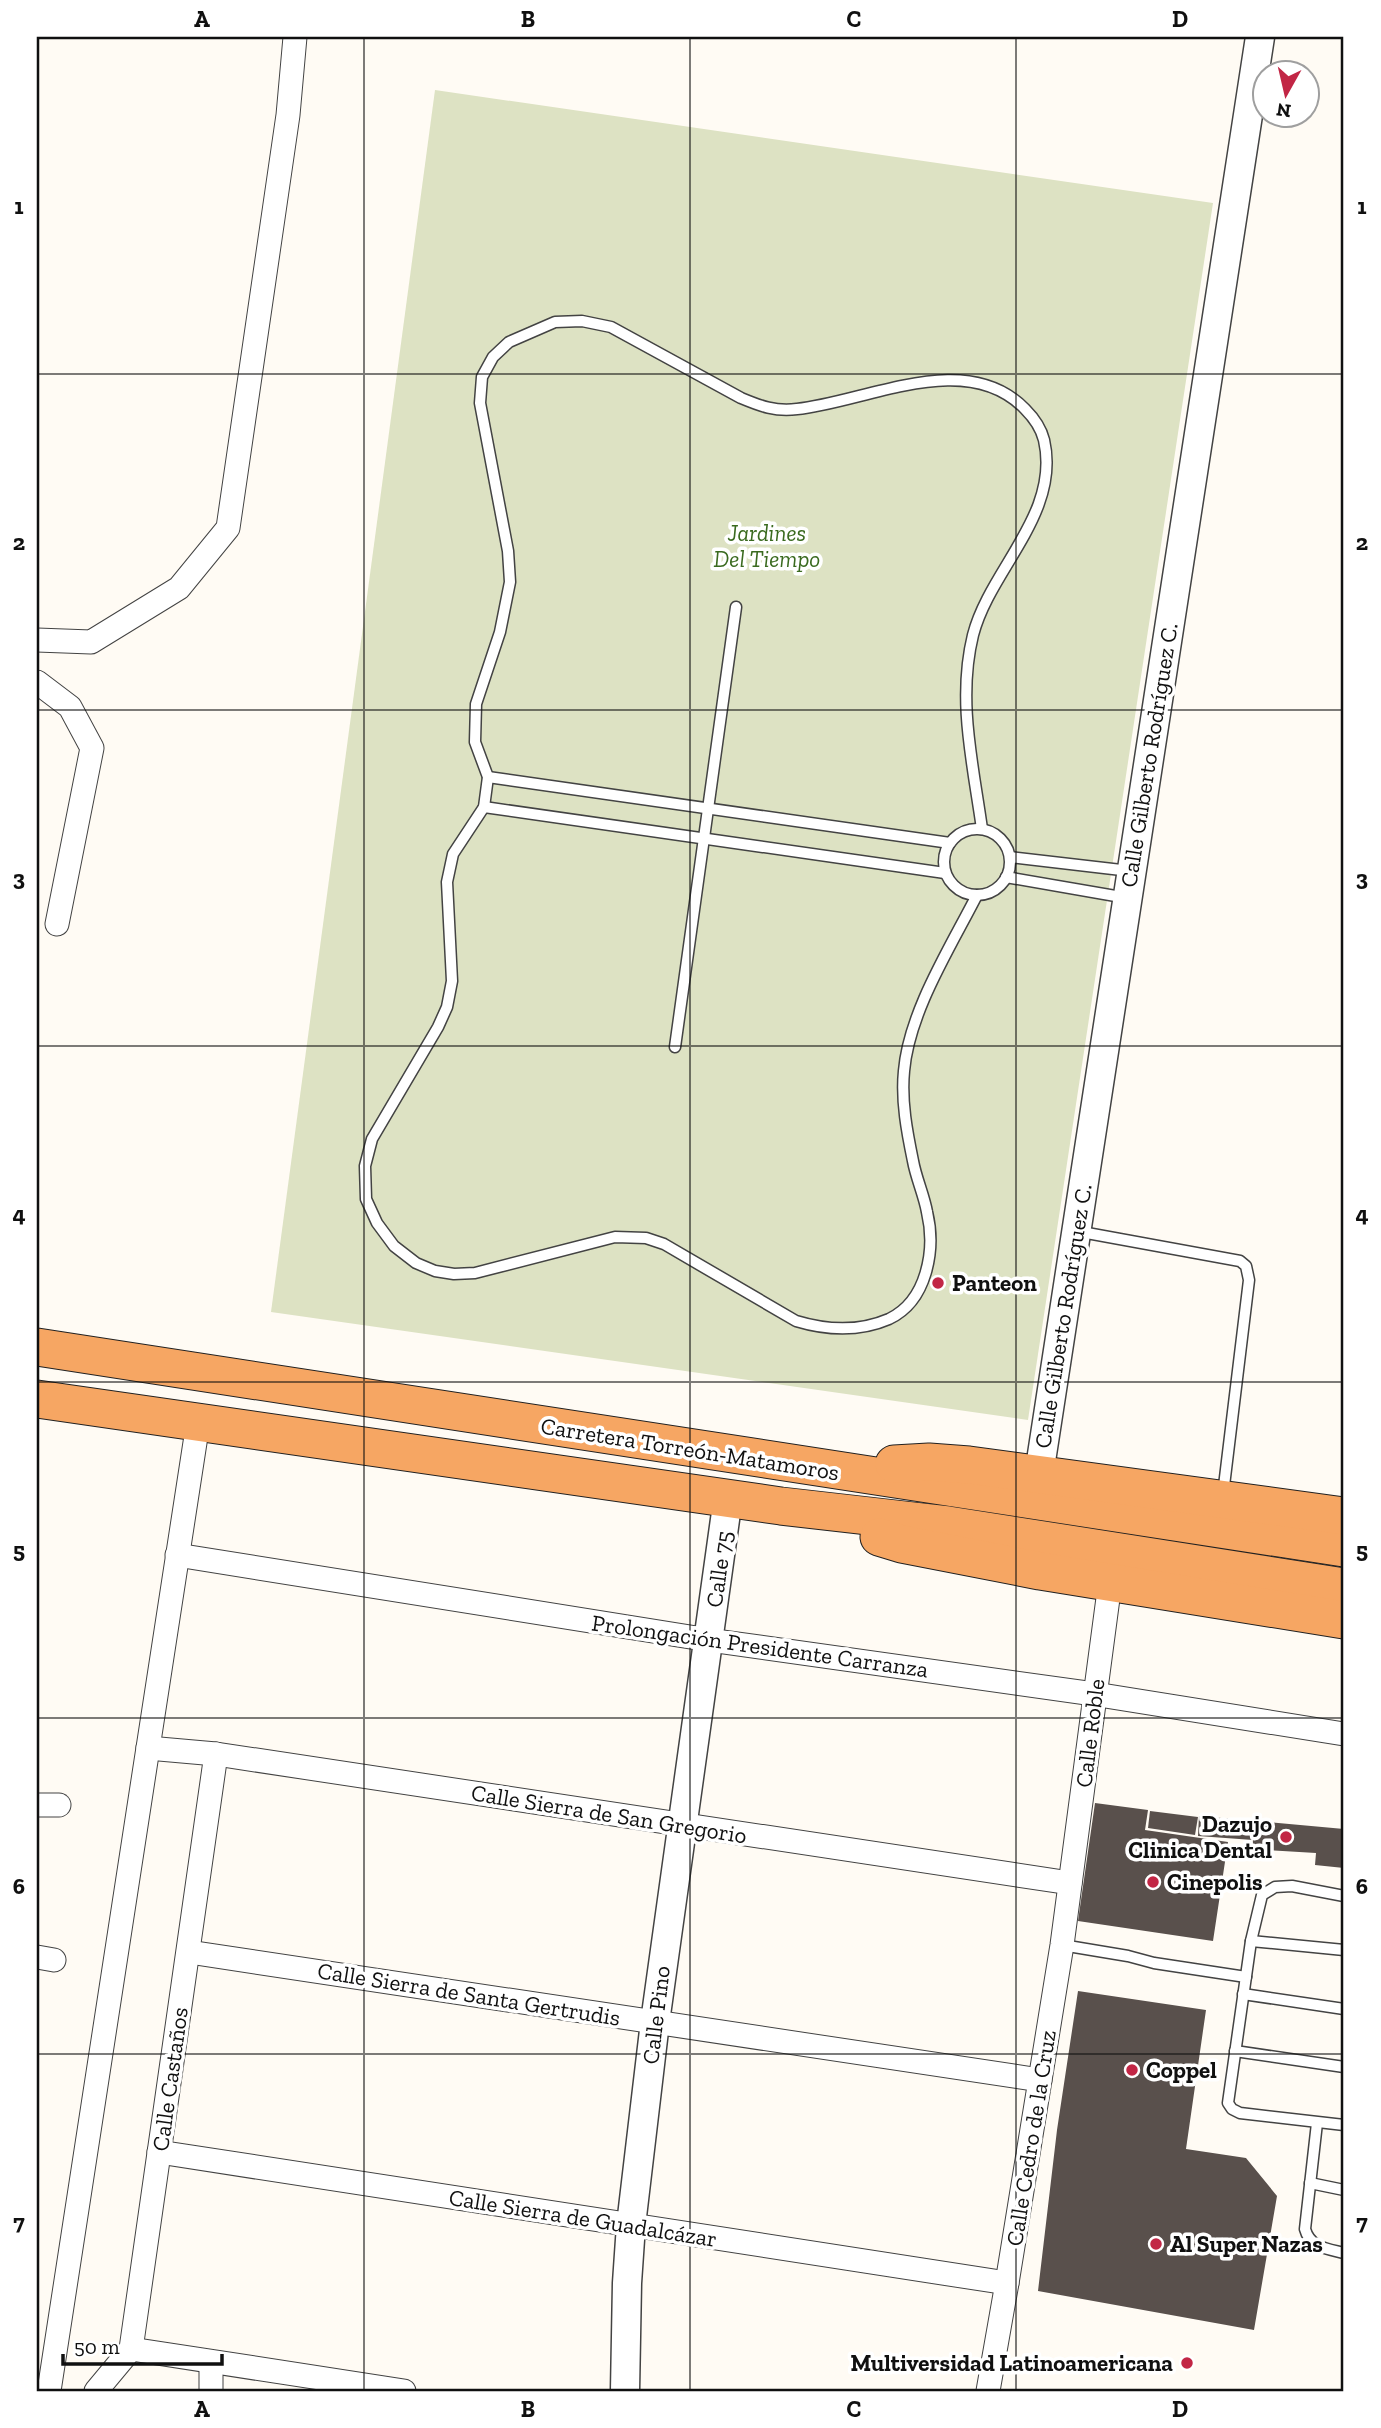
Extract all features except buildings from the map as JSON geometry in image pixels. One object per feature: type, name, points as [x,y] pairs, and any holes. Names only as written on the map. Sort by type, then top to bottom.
[{"type":"highway","name":"Carretera Torreón-Matamoros","points":[[37,1347],[828,1471],[950,1508],[1344,1548]]},
{"type":"highway","points":[[37,1399],[781,1506],[950,1508],[1344,1587]]},
{"type":"highway","points":[[828,1471],[929,1462],[1039,1474],[1344,1516]]},
{"type":"highway","points":[[781,1506],[902,1544],[1110,1583],[1344,1620]]},
{"type":"street","points":[[37,640],[91,642],[179,588],[229,528],[288,115],[295,37]]},
{"type":"street","name":"Calle Gilberto Rodríguez C.","points":[[1039,1474],[1260,37]]},
{"type":"street","points":[[37,682],[70,707],[92,748],[57,925]]},
{"type":"street","points":[[49,2391],[198,1423]]},
{"type":"street","name":"Calle 75","points":[[709,1640],[728,1498]]},
{"type":"street","name":"Prolongación Presidente Carranza","points":[[177,1555],[709,1640],[1094,1694],[1344,1734]]},
{"type":"street","name":"Calle Roble","points":[[1070,1884],[1110,1583]]},
{"type":"street","name":"Calle Pino","points":[[625,2391],[631,2225],[655,2022],[709,1640]]},
{"type":"street","name":"Calle Sierra de San Gregorio","points":[[148,1748],[216,1754],[1070,1884]]},
{"type":"street","name":"Calle Castaños","points":[[131,2350],[216,1754]]},
{"type":"street","name":"Calle Cedro de la Cruz","points":[[988,2391],[1070,1884]]},
{"type":"street","name":"Calle Sierra de Santa Gertrudis","points":[[189,1952],[1040,2080]]},
{"type":"street","name":"Calle Sierra de Guadalcázar","points":[[159,2152],[1007,2283]]},
{"type":"street","points":[[96,2391],[131,2350],[404,2391]]},
{"type":"street","points":[[211,2362],[211,2391]]},
{"type":"lane","points":[[977,895],[929,989],[912,1035],[904,1068],[902,1097],[913,1163],[928,1213],[931,1237],[922,1285],[907,1308],[897,1315],[860,1328],[817,1327],[796,1321],[664,1244],[646,1238],[615,1237],[475,1273],[454,1274],[416,1263],[394,1246],[377,1223],[366,1199],[365,1166],[372,1139],[433,1037],[447,1006],[452,981],[447,882],[453,854],[484,807],[488,777],[475,742],[476,704],[500,632],[510,582],[508,551],[480,403],[482,377],[493,358],[509,342],[555,322],[582,321],[611,327],[762,407],[797,410],[900,386],[942,380],[969,382],[998,390],[1017,400],[1033,417],[1043,437],[1047,457],[1045,481],[1037,510],[984,607],[974,632],[967,668],[967,724],[982,829]]},
{"type":"lane","points":[[675,1046],[736,607]]},
{"type":"lane","points":[[488,777],[950,843]]},
{"type":"lane","points":[[484,807],[946,873]]},
{"type":"lane","points":[[982,829],[990,831],[1003,842],[1010,857],[1009,871],[999,887],[989,893],[977,895],[957,889],[946,873],[944,862],[950,843],[964,831],[982,829]]},
{"type":"lane","points":[[1010,857],[1129,885]]},
{"type":"lane","points":[[1006,877],[1129,885]]},
{"type":"lane","points":[[1076,1231],[1240,1261],[1245,1266],[1249,1280],[1222,1500]]},
{"type":"lane","points":[[1344,1896],[1292,1886],[1275,1886],[1262,1895],[1251,1941],[1228,2103],[1240,2113],[1344,2125]]},
{"type":"lane","points":[[1251,1941],[1344,1950]]},
{"type":"lane","points":[[1062,1945],[1246,1977]]},
{"type":"lane","points":[[1243,1994],[1344,2009]]},
{"type":"lane","points":[[1235,2051],[1344,2067]]},
{"type":"lane","points":[[1317,2123],[1305,2229],[1315,2245],[1344,2253]]},
{"type":"lane","points":[[1310,2183],[1344,2190]]},
{"type":"green space","name":"Jardines Del Tiempo","points":[[435,90],[1213,203],[1028,1420],[271,1312]]},
{"type":"place","name":"Panteon","points":[[938,1283]]},
{"type":"place","name":"Dazujo Clinica Dental","points":[[1286,1837]]},
{"type":"place","name":"Cinepolis","points":[[1153,1882]]},
{"type":"place","name":"Coppel","points":[[1132,2070]]},
{"type":"place","name":"Al Super Nazas","points":[[1156,2244]]},
{"type":"place","name":"Multiversidad Latinoamericana","points":[[1187,2363]]}]
